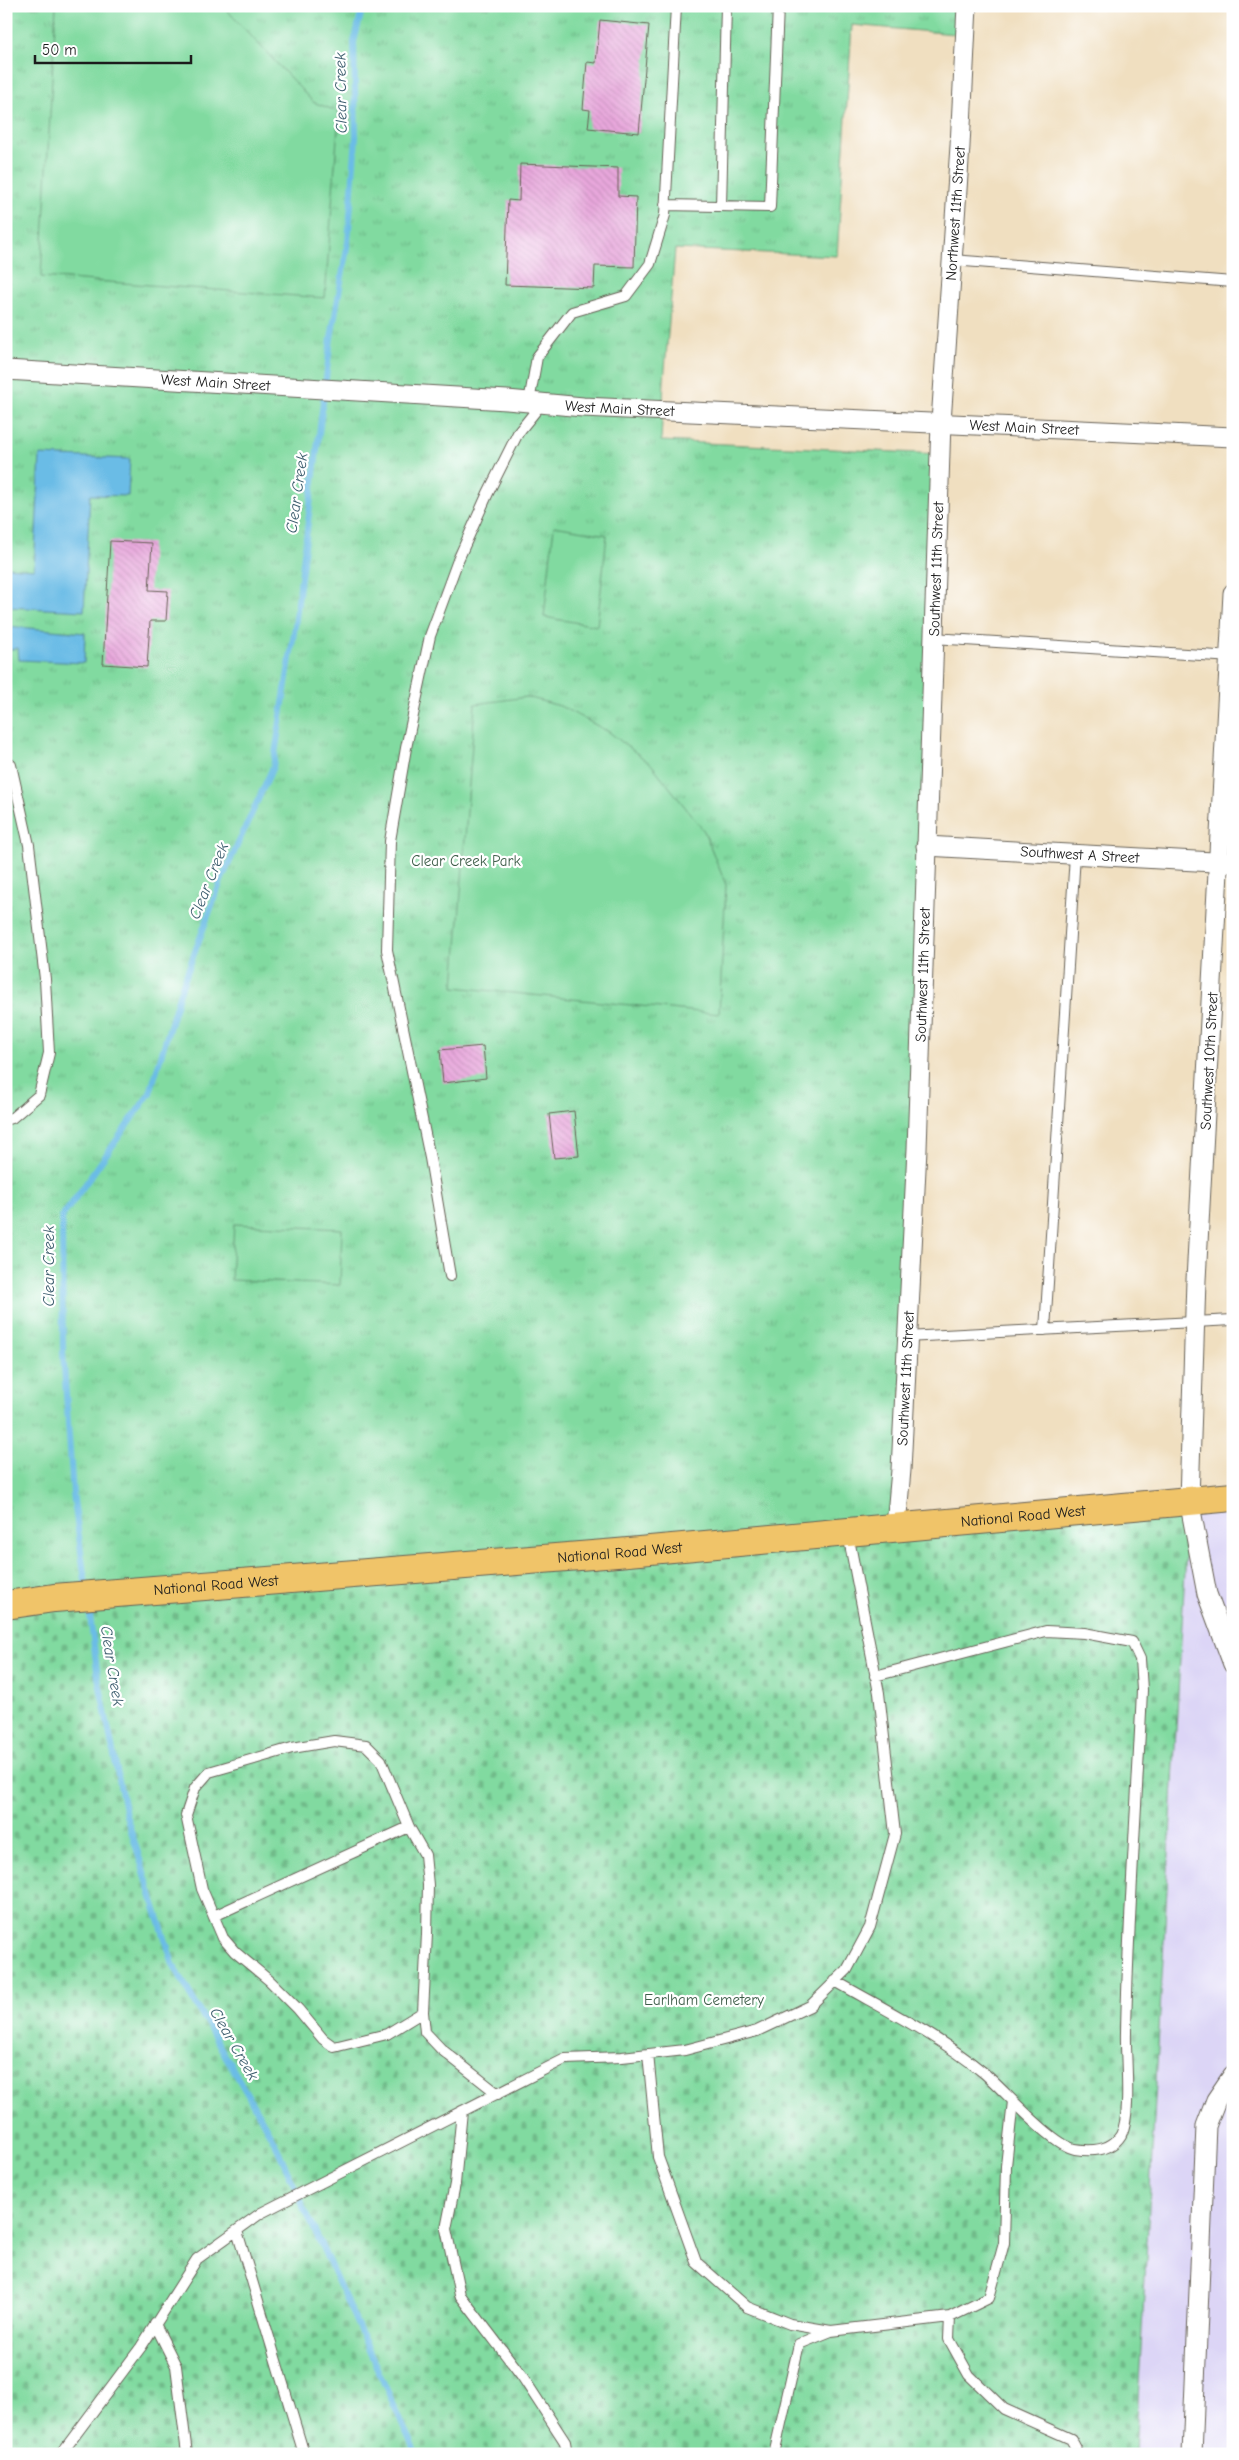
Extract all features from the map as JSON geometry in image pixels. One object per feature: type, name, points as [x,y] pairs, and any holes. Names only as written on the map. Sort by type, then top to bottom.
[{"type":"main road","name":"National Road West","points":[[6,1605],[118,1592],[626,1552],[896,1526],[1233,1497]]},
{"type":"street","name":"Northwest 11th Street","points":[[941,422],[967,6]]},
{"type":"street","name":"West Main Street","points":[[6,370],[535,402],[583,407],[941,422],[1233,437]]},
{"type":"street","name":"Southwest 11th Street","points":[[896,1526],[901,1470],[906,1337],[917,1149],[941,422]]},
{"type":"street","name":"Southwest 10th Street","points":[[1233,593],[1226,863],[1195,1323],[1189,1500],[1207,1594],[1233,1664]]},
{"type":"street","name":"Southwest A Street","points":[[926,846],[1226,863]]},
{"type":"street","points":[[1192,2454],[1206,2126],[1216,2100],[1233,2075]]},
{"type":"lane","points":[[450,1276],[430,1158],[387,950],[390,841],[406,748],[430,636],[458,560],[488,493],[535,402],[537,358],[572,312],[626,296],[650,264],[665,215],[676,6]]},
{"type":"lane","points":[[722,206],[726,6]]},
{"type":"lane","points":[[665,205],[770,207],[778,6]]},
{"type":"lane","points":[[952,260],[1233,282]]},
{"type":"lane","points":[[933,638],[1231,657]]},
{"type":"lane","points":[[6,761],[10,765],[29,845],[46,979],[49,1053],[39,1095],[12,1118],[6,1119]]},
{"type":"lane","points":[[1045,1330],[1075,855]]},
{"type":"lane","points":[[906,1337],[1233,1320]]},
{"type":"lane","points":[[61,2454],[155,2324],[197,2259],[261,2213],[565,2060],[686,2050],[757,2031],[810,2006],[847,1970],[870,1927],[895,1834],[875,1676],[848,1531]]},
{"type":"lane","points":[[835,1981],[936,2038],[984,2073],[1044,2130],[1073,2149],[1100,2150],[1112,2146],[1122,2134],[1126,2108],[1126,2032],[1142,1690],[1140,1658],[1132,1642],[1084,1633],[1046,1631],[875,1676]]},
{"type":"lane","points":[[423,2012],[387,2034],[334,2047],[322,2039],[298,2009],[270,1981],[235,1952],[223,1938],[202,1889],[186,1815],[195,1788],[209,1772],[292,1748],[334,1741],[366,1745],[381,1760],[409,1827],[425,1855],[428,1885],[423,2012],[425,2032],[441,2049],[498,2094]]},
{"type":"lane","points":[[214,1916],[409,1827]]},
{"type":"lane","points":[[648,2054],[658,2157],[696,2262],[747,2308],[790,2324],[831,2331]]},
{"type":"lane","points":[[774,2454],[799,2344],[831,2331],[950,2317],[989,2298],[1004,2243],[1006,2166],[1013,2101]]},
{"type":"lane","points":[[462,2111],[455,2184],[446,2229],[460,2295],[522,2376],[565,2442],[567,2454]]},
{"type":"lane","points":[[237,2231],[304,2454]]},
{"type":"lane","points":[[950,2317],[949,2339],[969,2375],[1004,2409],[1071,2439],[1079,2454]]},
{"type":"lane","points":[[155,2324],[176,2366],[187,2454]]},
{"type":"shaded area","points":[[1233,1497],[1233,2454],[1135,2454],[1189,1500]]},
{"type":"green space","name":"Clear Creek Park","points":[[6,6],[967,6],[966,35],[852,25],[837,256],[675,249],[661,441],[940,454],[896,1526],[6,1605]]},
{"type":"green space","points":[[56,6],[223,6],[313,102],[339,112],[325,298],[41,277]]},
{"type":"green space","points":[[554,526],[607,535],[597,626],[544,617]]},
{"type":"green space","points":[[527,697],[560,706],[609,732],[652,765],[704,831],[726,885],[719,1014],[454,987],[475,704]]},
{"type":"green space","points":[[234,1224],[342,1229],[340,1285],[231,1280]]},
{"type":"green space","name":"Earlham Cemetery","points":[[1189,1500],[1135,2454],[6,2454],[6,1605]]},
{"type":"water","points":[[40,455],[130,459],[128,496],[90,495],[84,611],[6,607],[6,567],[34,569]]},
{"type":"water","points":[[6,626],[85,633],[84,663],[19,660],[18,648],[6,651]]},
{"type":"building","points":[[600,20],[649,25],[639,133],[588,128],[590,110],[583,109],[587,62],[596,63]]},
{"type":"building","points":[[520,164],[618,168],[618,196],[636,197],[634,267],[595,266],[594,288],[505,285],[508,200],[519,201]]},
{"type":"building","points":[[110,541],[152,543],[149,590],[168,591],[166,621],[150,621],[147,667],[103,664]]},
{"type":"building","points":[[483,1046],[486,1078],[443,1083],[440,1050]]},
{"type":"building","points":[[574,1111],[579,1156],[554,1158],[549,1114]]},
{"type":"waterway","name":"Clear Creek","points":[[86,1588],[73,1493],[63,1352],[62,1217],[150,1093],[180,992],[221,881],[273,767],[295,626],[331,338],[348,242],[356,137],[354,42],[363,6]]},
{"type":"waterway","name":"Clear Creek","points":[[88,1601],[98,1677],[126,1815],[173,1964],[274,2141],[416,2454]]}]
